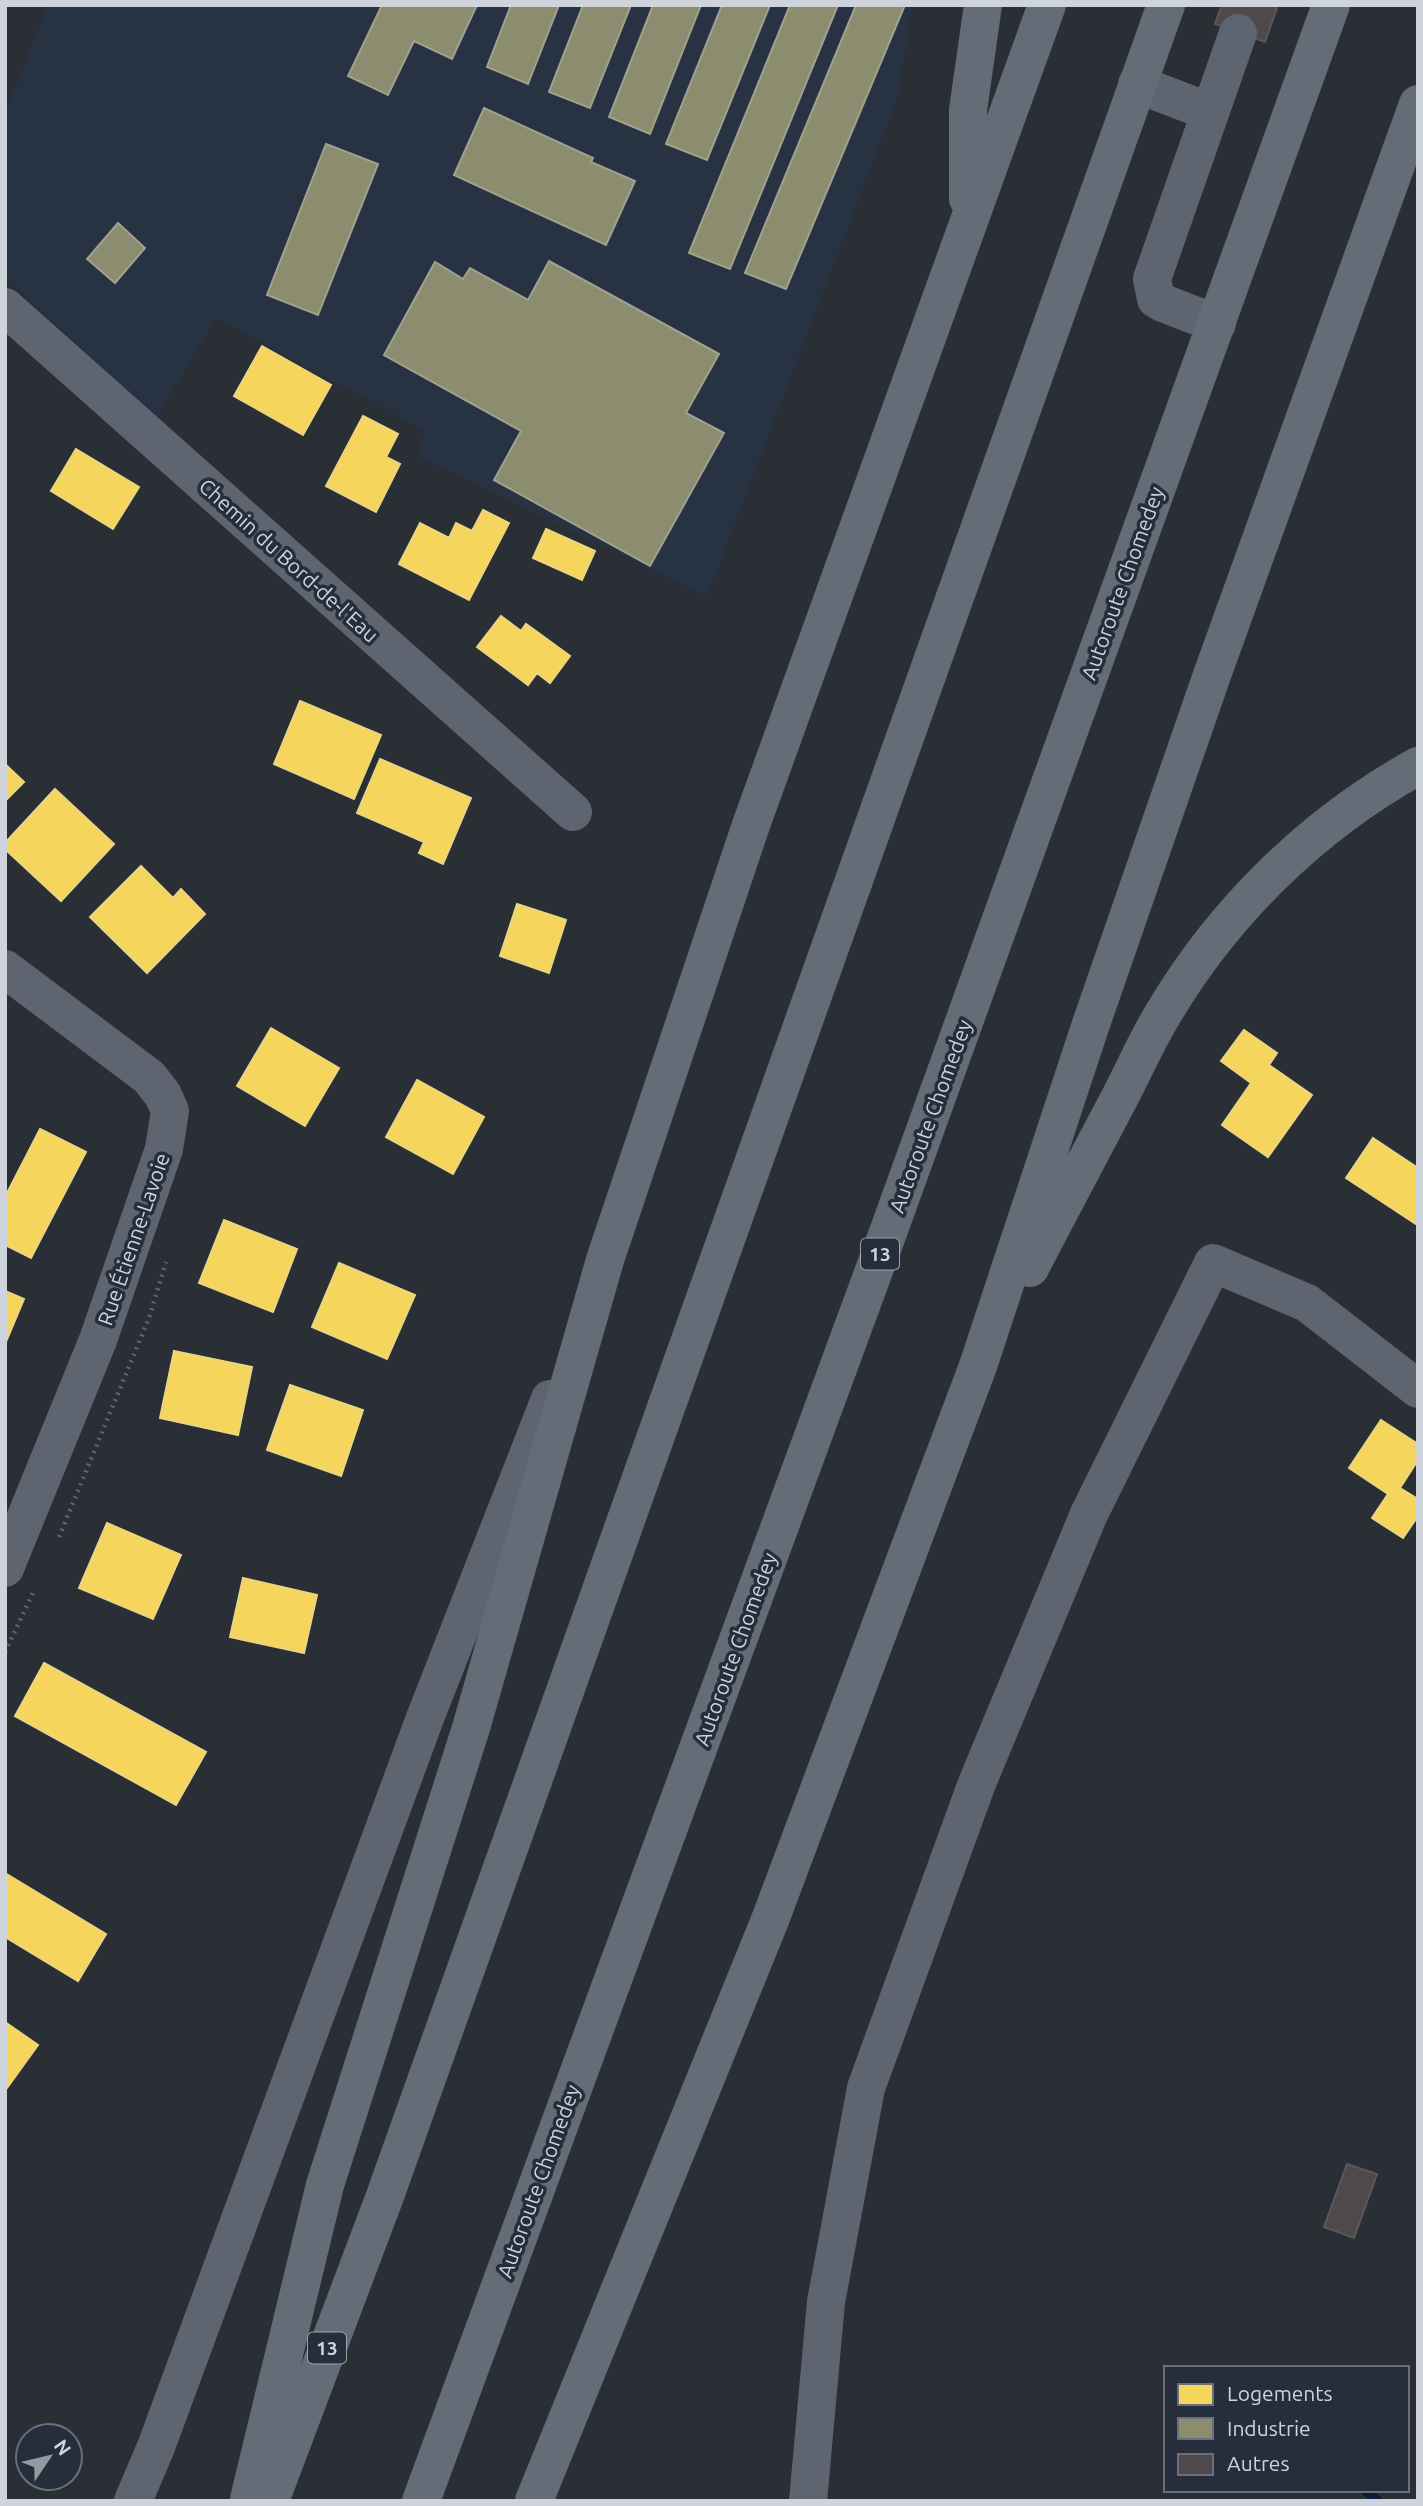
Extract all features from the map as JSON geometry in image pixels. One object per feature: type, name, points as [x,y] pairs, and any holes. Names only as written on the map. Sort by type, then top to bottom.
[{"type":"highway","points":[[967,225],[968,110],[983,5]]},
{"type":"highway","points":[[248,2501],[325,2185],[471,1728],[605,1260],[751,825],[1047,5]]},
{"type":"highway","name":"13","points":[[270,2501],[394,2170],[1166,5]]},
{"type":"highway","name":"Autoroute Chomedey","points":[[421,2501],[890,1227],[1331,5]]},
{"type":"highway","points":[[534,2501],[770,1920],[978,1366],[1207,688],[1418,103]]},
{"type":"highway","points":[[978,1366],[1157,1025],[1199,960],[1240,909],[1290,858],[1354,804],[1418,766]]},
{"type":"street","points":[[1217,324],[1156,299],[1152,279],[1238,33]]},
{"type":"street","points":[[1138,84],[1210,112]]},
{"type":"street","name":"Chemin du Bord-de-l'Eau","points":[[5,307],[573,812]]},
{"type":"street","name":"Rue Étienne-Lavoie","points":[[5,969],[149,1077],[163,1095],[170,1111],[164,1149],[102,1328],[5,1568]]},
{"type":"street","points":[[133,2501],[166,2422],[425,1718],[605,1260]]},
{"type":"street","points":[[808,2501],[826,2302],[866,2088],[977,1783],[1084,1527],[1213,1263],[1307,1303],[1418,1389]]},
{"type":"shaded area","points":[[48,5],[913,5],[897,99],[707,597],[418,456],[424,430],[216,318],[156,419],[5,276],[5,114]]},
{"type":"building: Logements","points":[[262,346],[331,385],[303,435],[234,396]]},
{"type":"building: Logements","points":[[363,416],[398,434],[386,457],[400,464],[376,512],[326,486]]},
{"type":"building: Logements","points":[[76,449],[139,487],[113,529],[51,491]]},
{"type":"building: Logements","points":[[483,510],[509,523],[469,600],[399,564],[420,523],[449,538],[456,523],[472,531]]},
{"type":"building: Logements","points":[[546,529],[595,551],[582,580],[533,558]]},
{"type":"building: Logements","points":[[501,616],[521,631],[526,624],[570,656],[550,683],[537,673],[528,685],[477,647]]},
{"type":"building: Logements","points":[[300,701],[381,735],[354,799],[274,764]]},
{"type":"building: Logements","points":[[380,759],[471,798],[443,864],[419,853],[424,842],[357,813]]},
{"type":"building: Logements","points":[[5,764],[24,782],[5,801]]},
{"type":"building: Logements","points":[[55,789],[114,844],[61,901],[5,849],[5,843]]},
{"type":"building: Logements","points":[[141,866],[173,898],[181,889],[205,914],[147,973],[90,917]]},
{"type":"building: Logements","points":[[517,904],[566,920],[549,973],[500,956]]},
{"type":"building: Logements","points":[[271,1028],[339,1068],[305,1126],[237,1086]]},
{"type":"building: Logements","points":[[1244,1030],[1277,1053],[1269,1065],[1312,1095],[1268,1157],[1222,1125],[1251,1083],[1221,1061]]},
{"type":"building: Logements","points":[[417,1080],[484,1117],[453,1174],[386,1137]]},
{"type":"building: Logements","points":[[40,1129],[86,1152],[31,1258],[5,1245],[5,1197]]},
{"type":"building: Logements","points":[[1373,1138],[1418,1168],[1416,1224],[1346,1178]]},
{"type":"building: Logements","points":[[224,1220],[297,1249],[273,1312],[199,1283]]},
{"type":"building: Logements","points":[[339,1263],[415,1295],[387,1359],[312,1327]]},
{"type":"building: Logements","points":[[5,1291],[24,1299],[5,1344]]},
{"type":"building: Logements","points":[[174,1351],[252,1367],[238,1435],[160,1418]]},
{"type":"building: Logements","points":[[290,1385],[363,1410],[341,1476],[267,1450]]},
{"type":"building: Logements","points":[[1381,1420],[1418,1444],[1418,1460],[1400,1488],[1418,1499],[1418,1516],[1403,1538],[1372,1518],[1388,1494],[1349,1468]]},
{"type":"building: Logements","points":[[107,1523],[181,1555],[153,1619],[79,1588]]},
{"type":"building: Logements","points":[[243,1578],[317,1595],[304,1653],[230,1637]]},
{"type":"building: Logements","points":[[44,1663],[206,1752],[176,1805],[15,1716]]},
{"type":"building: Logements","points":[[5,1873],[106,1934],[78,1981],[5,1937]]},
{"type":"building: Logements","points":[[5,2022],[38,2045],[7,2088],[5,2087]]},
{"type":"building: Industrie","points":[[382,5],[477,5],[452,59],[414,41],[388,95],[348,76]]},
{"type":"building: Industrie","points":[[511,5],[559,5],[528,84],[487,67]]},
{"type":"building: Industrie","points":[[583,5],[631,5],[590,108],[549,92]]},
{"type":"building: Industrie","points":[[653,5],[701,5],[650,134],[609,117]]},
{"type":"building: Industrie","points":[[722,5],[770,5],[707,160],[666,144]]},
{"type":"building: Industrie","points":[[790,5],[838,5],[730,269],[689,253]]},
{"type":"building: Industrie","points":[[856,5],[905,5],[786,289],[745,273]]},
{"type":"building: Industrie","points":[[484,108],[593,158],[591,162],[635,181],[606,245],[454,175]]},
{"type":"building: Industrie","points":[[326,144],[378,164],[318,315],[267,295]]},
{"type":"building: Industrie","points":[[118,223],[145,248],[115,283],[87,259]]},
{"type":"building: Industrie","points":[[549,261],[719,354],[686,413],[724,433],[650,566],[494,480],[521,431],[384,355],[435,262],[463,279],[470,268],[528,300]]},
{"type":"building: Autres","points":[[1222,5],[1278,5],[1265,42],[1215,24]]},
{"type":"building: Autres","points":[[1347,2164],[1377,2174],[1354,2238],[1324,2227]]},
{"type":"waterway","points":[[1367,2492],[1378,2501]]}]
